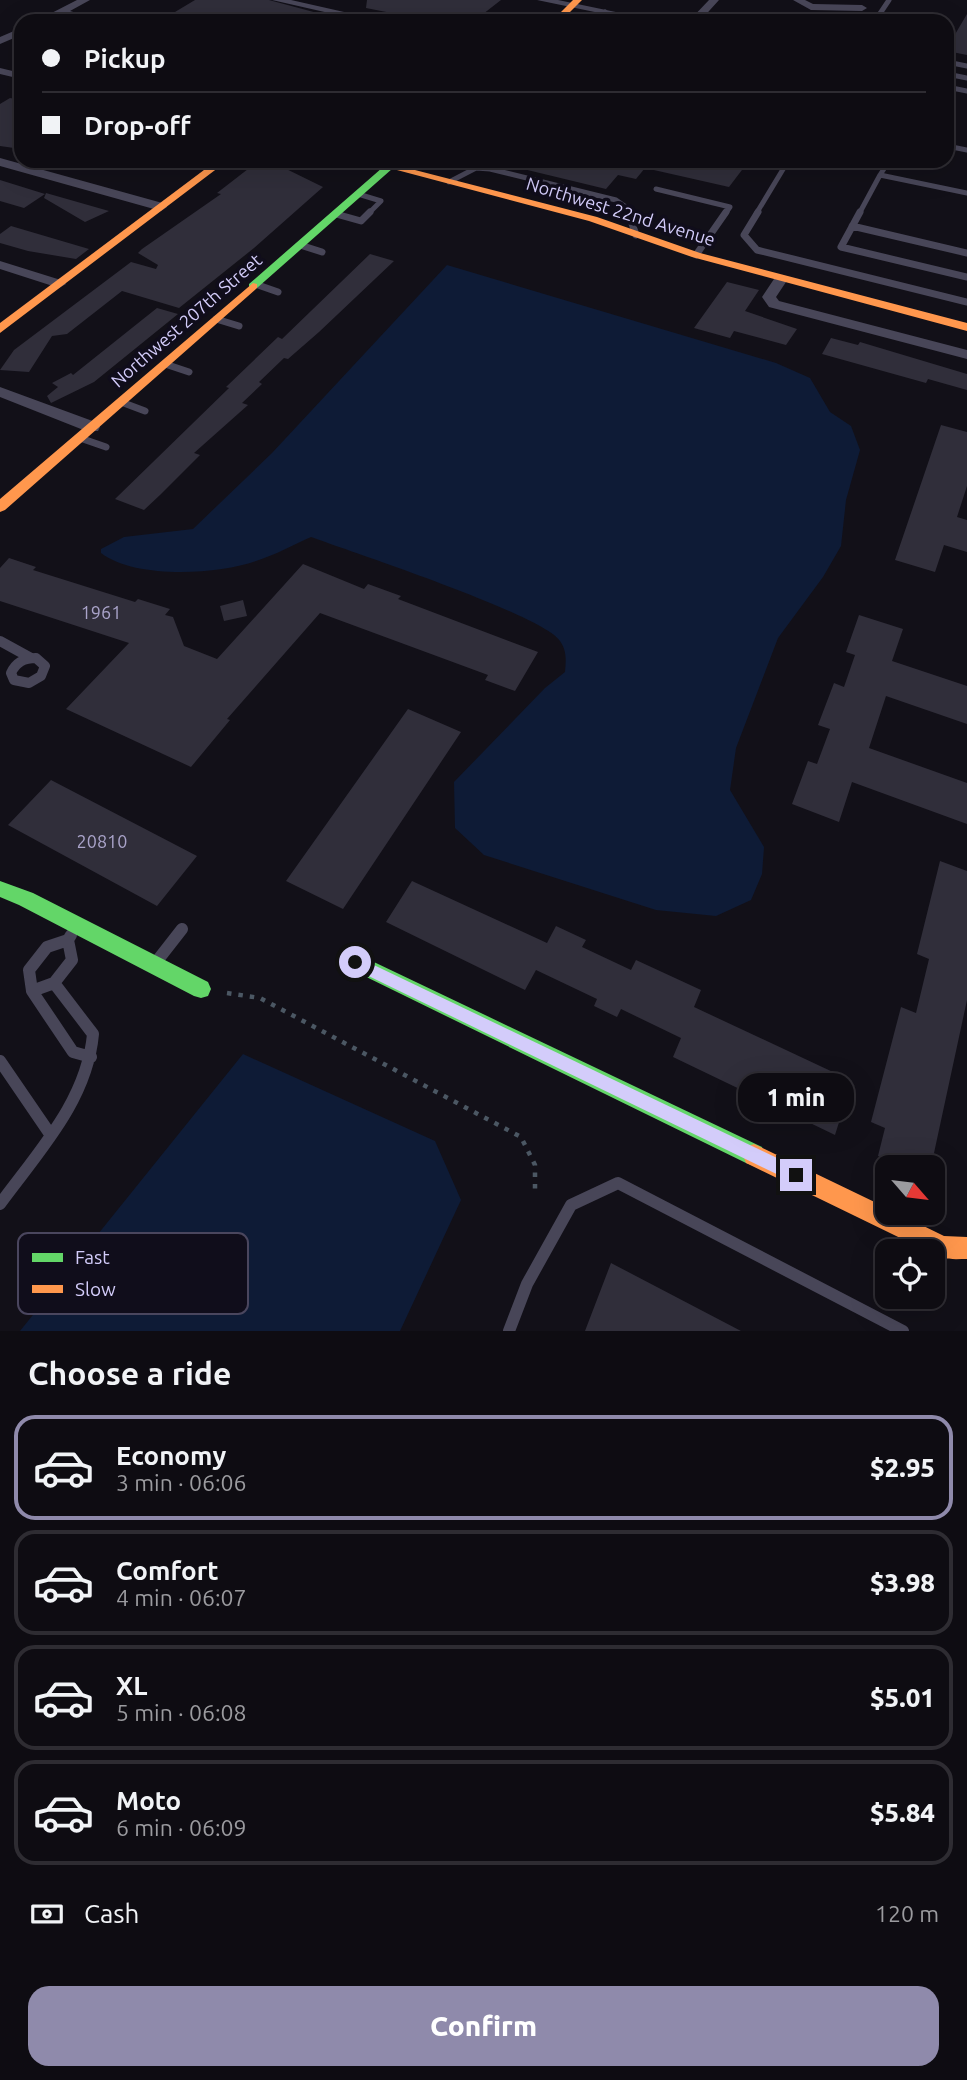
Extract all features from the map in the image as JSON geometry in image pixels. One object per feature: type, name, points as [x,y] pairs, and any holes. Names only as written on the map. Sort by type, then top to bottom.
[{"type":"street","points":[[56,14],[85,0]]},
{"type":"street","points":[[277,0],[345,14]]},
{"type":"street","points":[[542,0],[575,3],[613,14]]},
{"type":"street","points":[[701,14],[714,0]]},
{"type":"street","points":[[798,0],[811,7],[865,4]]},
{"type":"street","points":[[840,0],[865,4]]},
{"type":"street","points":[[60,12],[69,14]]},
{"type":"street","points":[[21,168],[161,207]]},
{"type":"street","points":[[0,329],[213,168]]},
{"type":"street","name":"Northwest 207th Street","points":[[0,507],[388,168]]},
{"type":"street","name":"Northwest 22nd Avenue","points":[[405,168],[593,219],[696,255],[967,327]]},
{"type":"street","points":[[0,265],[59,284]]},
{"type":"street","points":[[781,278],[769,297],[774,304],[967,355]]},
{"type":"street","points":[[0,392],[86,433]]},
{"type":"street","points":[[0,890],[26,899],[201,989]]},
{"type":"street","points":[[355,962],[943,1247],[967,1248]]},
{"type":"lane","points":[[449,182],[476,168],[490,169],[616,200],[626,207],[636,235]]},
{"type":"lane","points":[[784,168],[744,235],[757,250],[967,302]]},
{"type":"lane","points":[[884,168],[841,247],[967,277]]},
{"type":"lane","points":[[880,175],[967,193]]},
{"type":"lane","points":[[656,189],[730,206],[696,255]]},
{"type":"lane","points":[[336,214],[360,220],[381,201],[358,194]]},
{"type":"lane","points":[[852,226],[967,253]]},
{"type":"lane","points":[[300,245],[322,252]]},
{"type":"lane","points":[[255,284],[278,292]]},
{"type":"lane","points":[[216,319],[239,326]]},
{"type":"lane","points":[[165,363],[189,372]]},
{"type":"lane","points":[[121,402],[145,411]]},
{"type":"lane","points":[[86,433],[106,447]]},
{"type":"lane","points":[[0,641],[44,663],[45,671],[28,683],[17,682],[11,673],[0,667]]},
{"type":"lane","points":[[11,673],[15,665],[31,658]]},
{"type":"lane","points":[[78,925],[68,940],[47,947],[29,970],[32,991],[73,1052],[91,1057]]},
{"type":"lane","points":[[154,964],[183,929]]},
{"type":"lane","points":[[32,991],[54,983],[72,960],[68,940]]},
{"type":"lane","points":[[0,1204],[75,1102],[91,1057],[93,1034],[54,983]]},
{"type":"lane","points":[[0,1061],[50,1134]]},
{"type":"lane","points":[[509,1331],[527,1284],[571,1205],[618,1183],[904,1331]]},
{"type":"path","points":[[201,989],[260,998],[521,1137],[535,1165],[535,1193]]},
{"type":"water","points":[[447,265],[776,363],[810,378],[830,412],[851,426],[860,450],[846,500],[841,546],[823,577],[778,638],[736,748],[730,790],[764,847],[762,874],[751,900],[716,916],[656,910],[484,855],[455,828],[454,782],[545,688],[565,672],[566,656],[562,645],[546,630],[485,601],[311,537],[256,561],[198,571],[154,571],[116,561],[101,553],[101,549],[124,537],[193,529],[272,453]]},
{"type":"water","points":[[243,1054],[435,1141],[461,1200],[400,1331],[20,1331],[34,1314],[248,1314],[248,1233],[99,1233]]},
{"type":"building","points":[[195,0],[269,0],[321,14],[172,14]]},
{"type":"building","points":[[367,0],[501,0],[483,14],[396,14],[366,8]]},
{"type":"building","points":[[967,14],[967,55],[954,52],[954,36]]},
{"type":"building","points":[[14,99],[14,148],[0,146],[0,104]]},
{"type":"building","points":[[284,168],[323,187],[254,248],[179,308],[122,291],[67,334],[52,336],[29,372],[0,370],[14,350],[131,262],[156,269],[158,265],[138,253],[221,194],[217,193],[248,169]]},
{"type":"building","points":[[519,168],[645,168],[636,179],[618,175],[606,189]]},
{"type":"building","points":[[645,168],[743,168],[729,187]]},
{"type":"building","points":[[0,180],[45,194],[24,208],[0,201]]},
{"type":"building","points":[[46,193],[109,211],[85,222],[44,198]]},
{"type":"building","points":[[11,226],[89,249],[76,259],[0,243],[0,234]]},
{"type":"building","points":[[370,254],[394,261],[319,332],[288,359],[284,358],[259,382],[262,384],[242,403],[248,405],[194,453],[200,455],[160,495],[144,510],[115,499],[278,337],[282,339]]},
{"type":"building","points":[[727,282],[759,290],[745,311],[797,329],[786,345],[734,331],[730,338],[694,328]]},
{"type":"building","points":[[157,308],[178,314],[94,382],[51,403],[47,396],[58,387],[52,383],[71,373],[73,375]]},
{"type":"building","points":[[831,338],[858,345],[860,342],[967,374],[967,390],[928,379],[926,383],[822,354]]},
{"type":"building","points":[[941,425],[967,432],[967,486],[957,517],[967,520],[967,552],[944,545],[935,572],[895,560]]},
{"type":"building","points":[[9,558],[36,567],[33,570],[135,602],[138,599],[170,609],[165,615],[173,617],[184,646],[217,659],[303,564],[364,589],[368,584],[401,596],[398,599],[538,652],[515,691],[485,680],[488,675],[320,613],[227,719],[230,720],[191,767],[66,709],[129,643],[0,601],[0,568]]},
{"type":"building","points":[[243,600],[247,616],[224,621],[220,606]]},
{"type":"building","points":[[859,615],[903,629],[892,661],[967,686],[967,724],[886,696],[869,748],[967,783],[967,824],[852,782],[839,822],[792,804],[808,761],[817,764],[830,729],[818,725],[834,683],[844,687],[855,655],[846,652]]},
{"type":"building","points":[[408,709],[461,732],[343,909],[286,881]]},
{"type":"building","points":[[51,780],[197,856],[157,906],[8,825]]},
{"type":"building","points":[[940,861],[967,871],[967,1000],[934,1155],[878,1155],[885,1128],[871,1122],[901,1007],[916,1013],[929,959],[917,954]]},
{"type":"building","points":[[412,881],[547,943],[556,926],[586,940],[582,947],[631,970],[636,960],[701,990],[694,1007],[852,1081],[835,1135],[673,1057],[681,1038],[621,1009],[617,1017],[594,1006],[597,999],[536,970],[525,990],[386,922]]},
{"type":"building","points":[[611,1263],[741,1331],[585,1331]]},
{"type":"traffic: fast","points":[[253,286],[388,168]]},
{"type":"traffic: fast","points":[[0,889],[26,899],[201,989]]},
{"type":"traffic: fast","points":[[355,962],[754,1155]]},
{"type":"traffic: slow","points":[[563,14],[578,0]]},
{"type":"traffic: slow","points":[[0,329],[213,168]]},
{"type":"traffic: slow","points":[[395,168],[593,219],[696,255],[967,327]]},
{"type":"traffic: slow","points":[[0,507],[253,286]]},
{"type":"traffic: slow","points":[[754,1155],[943,1247],[967,1248]]},
{"type":"route","points":[[355,962],[796,1175]]}]
